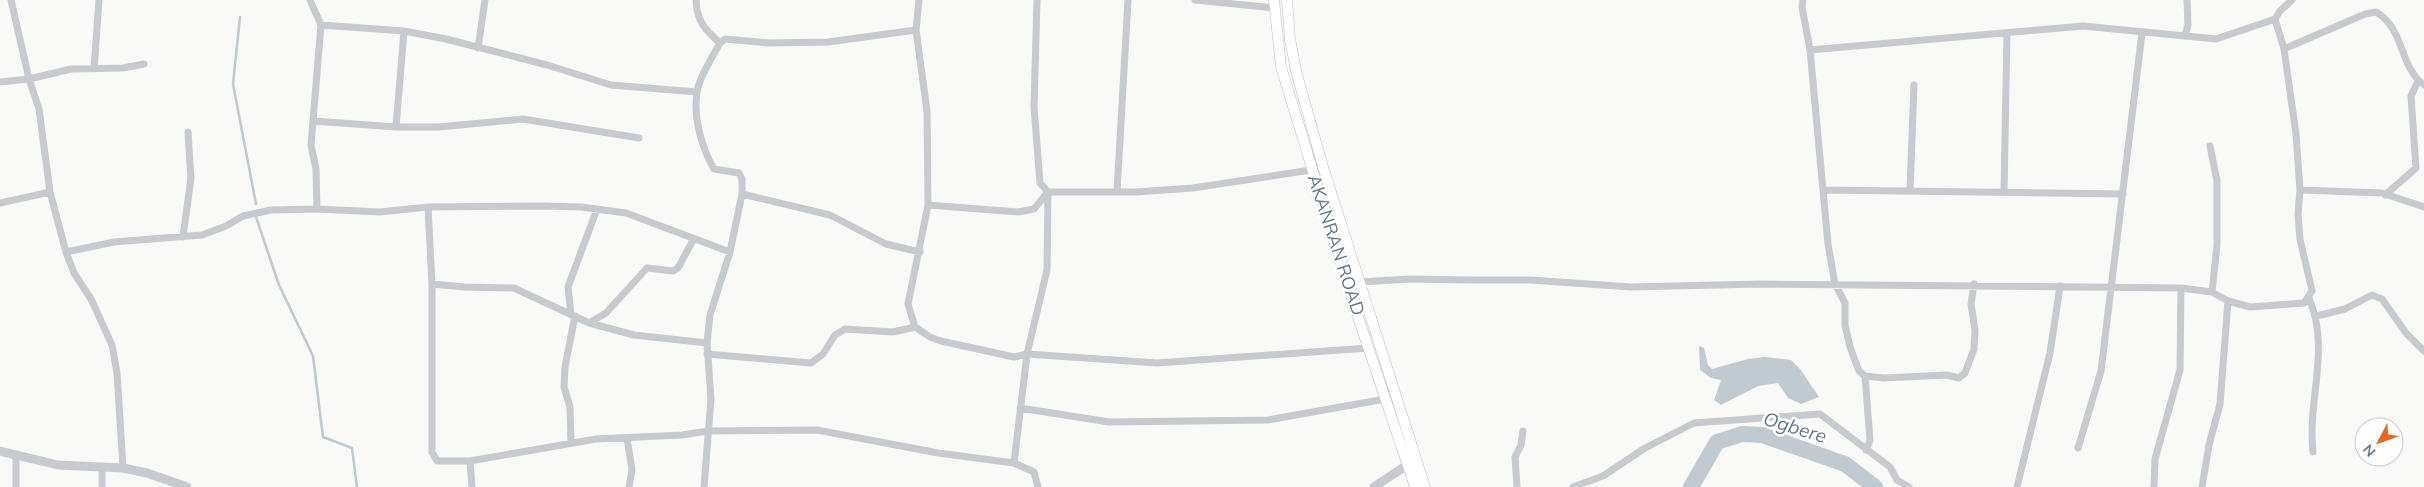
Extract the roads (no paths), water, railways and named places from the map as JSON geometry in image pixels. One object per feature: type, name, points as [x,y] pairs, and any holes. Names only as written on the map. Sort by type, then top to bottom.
[{"type":"main road","name":"AKANRAN ROAD","points":[[1287,0],[1290,39],[1296,71],[1425,487]]},
{"type":"main road","name":"AKANRAN ROAD","points":[[1274,4],[1280,67],[1415,487]]},
{"type":"street","points":[[11,0],[29,79],[39,109],[50,192],[66,252],[74,273],[91,299],[112,345],[117,373],[123,468]]},
{"type":"street","points":[[94,69],[99,0]]},
{"type":"street","points":[[310,0],[320,25],[311,145],[316,169],[317,208]]},
{"type":"street","points":[[478,48],[485,0]]},
{"type":"street","points":[[696,0],[697,14],[701,24],[720,43]]},
{"type":"street","points":[[919,0],[916,30],[927,110],[928,205],[908,304],[915,327],[930,337],[979,351],[1014,356],[1027,354],[1157,363],[1369,348]]},
{"type":"street","points":[[1014,464],[1027,354],[1046,270],[1048,192],[1040,183],[1034,107],[1037,0]]},
{"type":"street","points":[[1117,192],[1128,0]]},
{"type":"street","points":[[1195,0],[1274,4]]},
{"type":"street","points":[[1803,0],[1802,7],[1810,50],[1828,244],[1835,284],[1845,303],[1845,325],[1850,347],[1859,371],[1865,376],[1884,378],[1946,375],[1959,378],[1965,373],[1974,349],[1975,330],[1971,304],[1974,284]]},
{"type":"street","points":[[2185,36],[2188,26],[2188,0]]},
{"type":"street","points":[[1810,50],[2083,26],[2216,40],[2275,19],[2280,11],[2292,0]]},
{"type":"street","points":[[2284,49],[2366,14],[2376,12],[2387,18],[2394,27],[2402,50],[2421,83],[2411,96],[2416,168],[2385,195]]},
{"type":"street","points":[[1360,282],[1409,279],[1530,280],[1631,287],[1974,284],[2181,288],[2212,292],[2228,301],[2250,307],[2304,303],[2312,291],[2300,239],[2298,214],[2300,190],[2296,134],[2284,49],[2275,19]]},
{"type":"street","points":[[320,25],[404,31],[446,38],[547,65],[611,85],[696,92]]},
{"type":"street","points":[[704,487],[711,399],[707,354],[710,316],[730,252],[742,194],[742,179],[739,173],[733,171],[722,172],[714,169],[703,144],[697,112],[696,92],[720,43],[725,39],[769,43],[828,42],[916,30]]},
{"type":"street","points":[[396,126],[404,31]]},
{"type":"street","points":[[2004,192],[2007,33]]},
{"type":"street","points":[[2078,448],[2101,371],[2142,33]]},
{"type":"street","points":[[0,82],[29,79],[71,69],[123,68],[144,64]]},
{"type":"street","points":[[1910,190],[1914,85]]},
{"type":"street","points":[[313,120],[439,127],[523,118],[639,138]]},
{"type":"street","points":[[183,237],[191,178],[188,132]]},
{"type":"street","points":[[2210,146],[2217,181],[2217,245],[2212,292]]},
{"type":"street","points":[[1048,192],[1117,192],[1193,188],[1312,170]]},
{"type":"street","points":[[1824,190],[2123,194]]},
{"type":"street","points":[[2300,190],[2385,195],[2424,207]]},
{"type":"street","points":[[0,203],[50,192]]},
{"type":"street","points":[[928,205],[1018,212],[1034,209],[1048,192]]},
{"type":"street","points":[[742,194],[830,216],[886,244],[920,252]]},
{"type":"street","points":[[66,252],[114,242],[202,235],[226,226],[243,216],[258,213],[317,208],[380,212],[428,208],[545,206],[626,213],[693,240],[730,252]]},
{"type":"street","points":[[428,208],[432,284],[432,452],[434,459],[443,463],[470,461],[571,443],[682,435],[708,431],[817,430],[938,453],[1014,464],[1034,472],[1038,487]]},
{"type":"street","points":[[571,443],[570,407],[564,387],[565,367],[573,316],[568,287],[596,209]]},
{"type":"street","points":[[589,322],[606,313],[647,268],[673,271],[678,268],[693,240]]},
{"type":"street","points":[[432,284],[514,288],[573,316],[634,335],[707,343]]},
{"type":"street","points":[[2017,487],[2050,352],[2060,286]]},
{"type":"street","points":[[2154,487],[2155,459],[2180,370],[2181,288]]},
{"type":"street","points":[[2317,316],[2345,309],[2372,295],[2382,299],[2406,334],[2424,351]]},
{"type":"street","points":[[2309,298],[2317,316],[2320,350],[2311,432],[2313,452]]},
{"type":"street","points":[[556,308],[569,299]]},
{"type":"street","points":[[2202,487],[2209,445],[2220,404],[2228,301]]},
{"type":"street","points":[[707,354],[811,363],[823,354],[835,336],[845,329],[893,332],[915,327]]},
{"type":"street","points":[[1865,376],[1870,440],[1866,450]]},
{"type":"street","points":[[1020,408],[1109,422],[1249,421],[1268,420],[1386,399]]},
{"type":"street","points":[[1573,487],[1603,476],[1645,448],[1694,423],[1820,414],[1890,467],[1897,480],[1909,487]]},
{"type":"street","points":[[1517,487],[1515,457],[1521,445],[1523,431]]},
{"type":"street","points":[[627,438],[632,470],[629,487]]},
{"type":"street","points":[[0,452],[58,465],[123,468],[147,473],[186,487]]},
{"type":"street","points":[[16,456],[16,487]]},
{"type":"street","points":[[470,461],[472,487]]},
{"type":"street","points":[[1374,487],[1407,465]]},
{"type":"street","points":[[102,468],[102,487]]},
{"type":"waterway","points":[[240,17],[233,84],[256,204]]},
{"type":"waterway","points":[[256,217],[279,285],[313,356],[323,437],[352,448],[357,487]]},
{"type":"waterway","name":"Ogbere","points":[[1691,487],[1717,442],[1742,434],[1762,435],[1845,464],[1875,487]]}]
